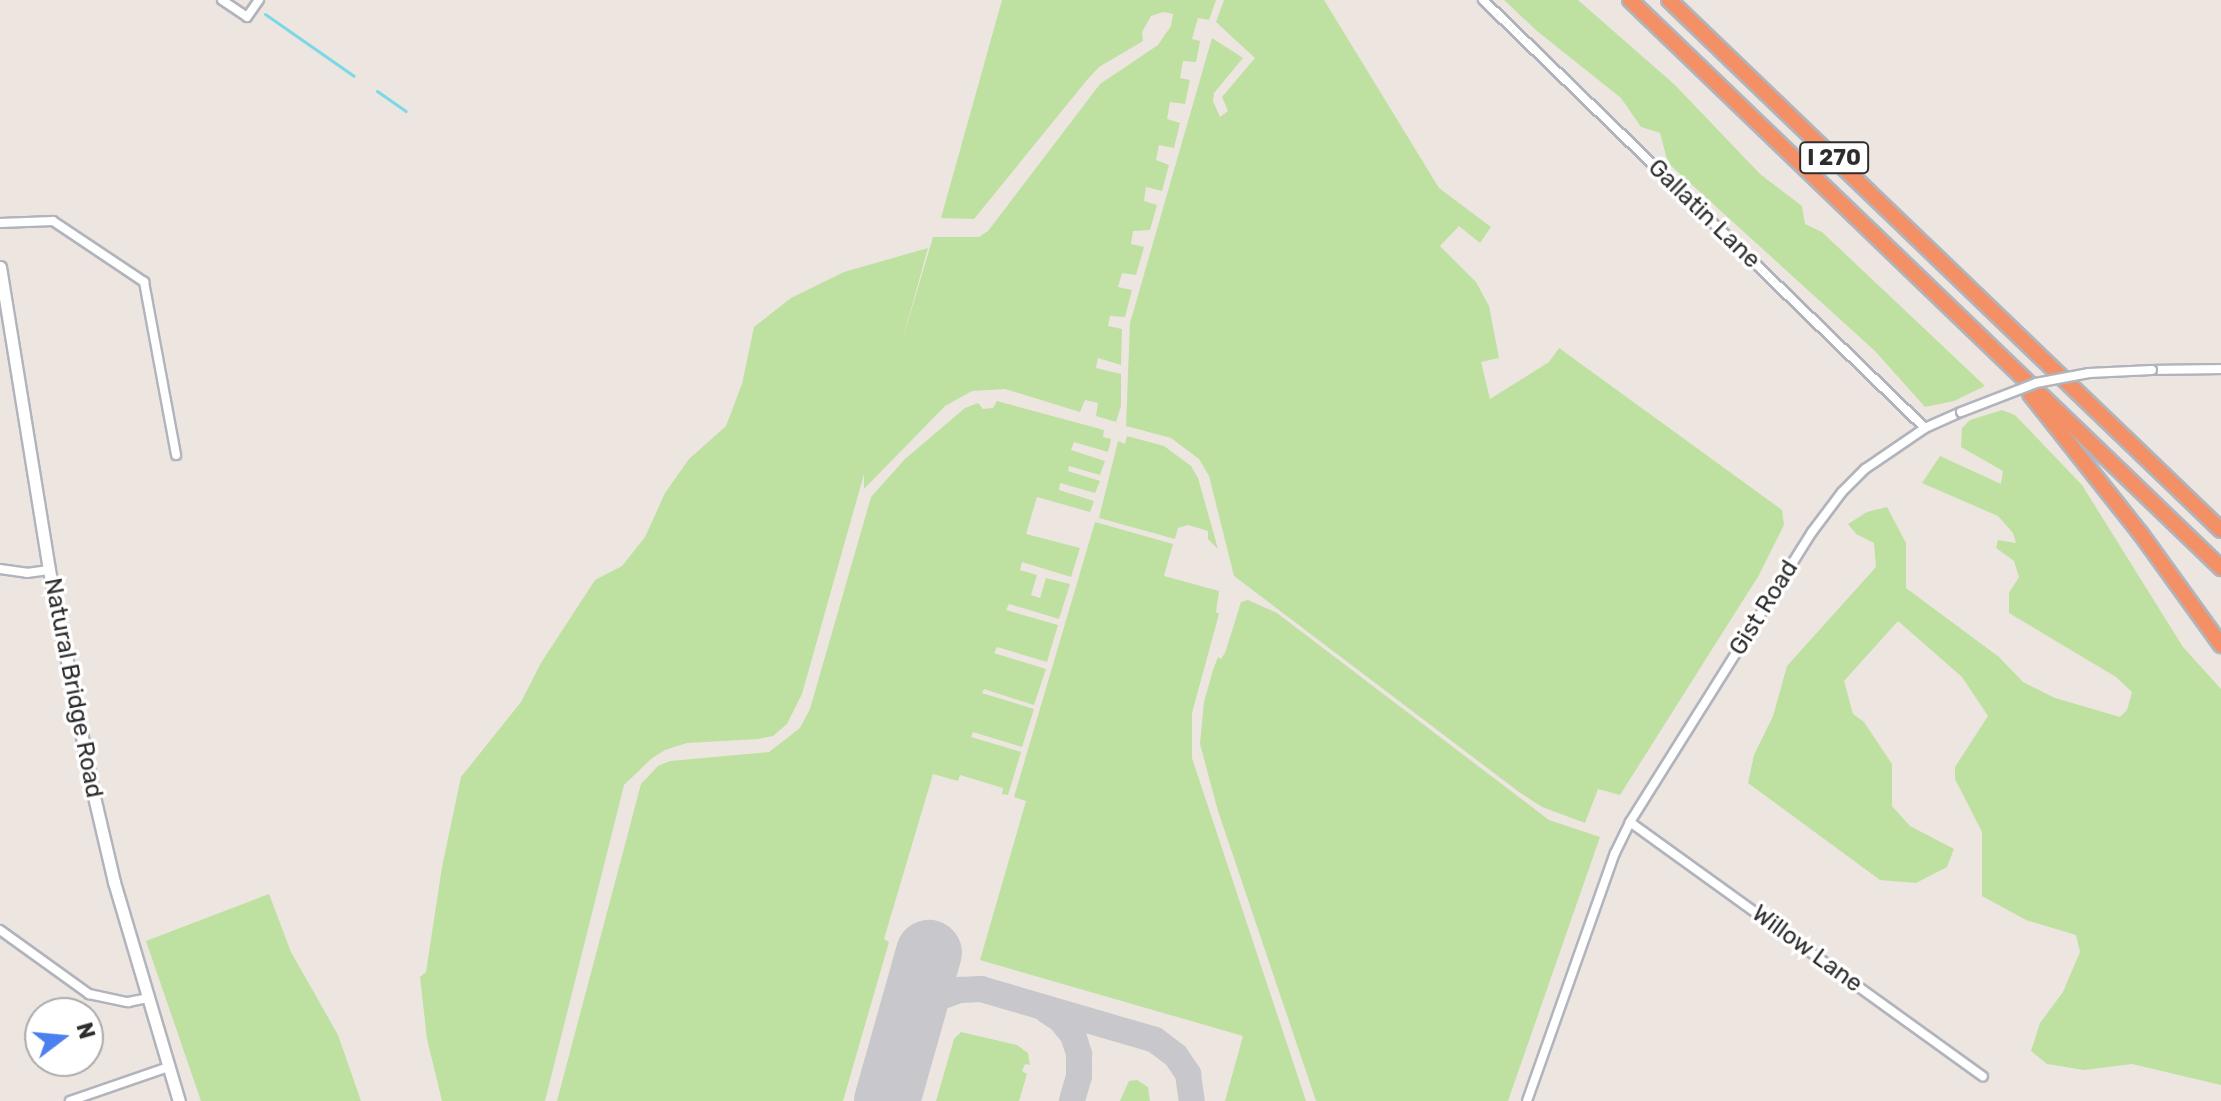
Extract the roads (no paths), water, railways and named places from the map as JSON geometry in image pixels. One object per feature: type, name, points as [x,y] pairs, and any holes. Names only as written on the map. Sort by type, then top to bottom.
[{"type":"highway","name":"I 270","points":[[1630,0],[2221,568]]},
{"type":"highway","name":"I 270","points":[[1669,0],[2220,528]]},
{"type":"highway","points":[[2000,356],[2141,534],[2221,645]]},
{"type":"main road","name":"Natural Bridge Road","points":[[0,267],[49,570],[111,868],[179,1101]]},
{"type":"street","points":[[222,0],[247,17],[259,0]]},
{"type":"street","name":"Gallatin Lane","points":[[1483,0],[1925,428]]},
{"type":"street","points":[[0,223],[53,221],[144,282],[176,455]]},
{"type":"street","name":"Gist Road","points":[[1527,1101],[1615,853],[1630,822],[1812,532],[1842,492],[1865,469],[1925,428],[2036,383],[2089,373],[2221,369]]},
{"type":"street","points":[[0,569],[27,573],[49,570]]},
{"type":"street","name":"Willow Lane","points":[[1630,822],[1983,1077]]},
{"type":"street","points":[[0,930],[89,994],[128,1002],[148,998]]},
{"type":"street","points":[[70,1101],[168,1067]]},
{"type":"waterway","points":[[265,14],[354,76]]},
{"type":"waterway","points":[[377,91],[406,111]]}]
